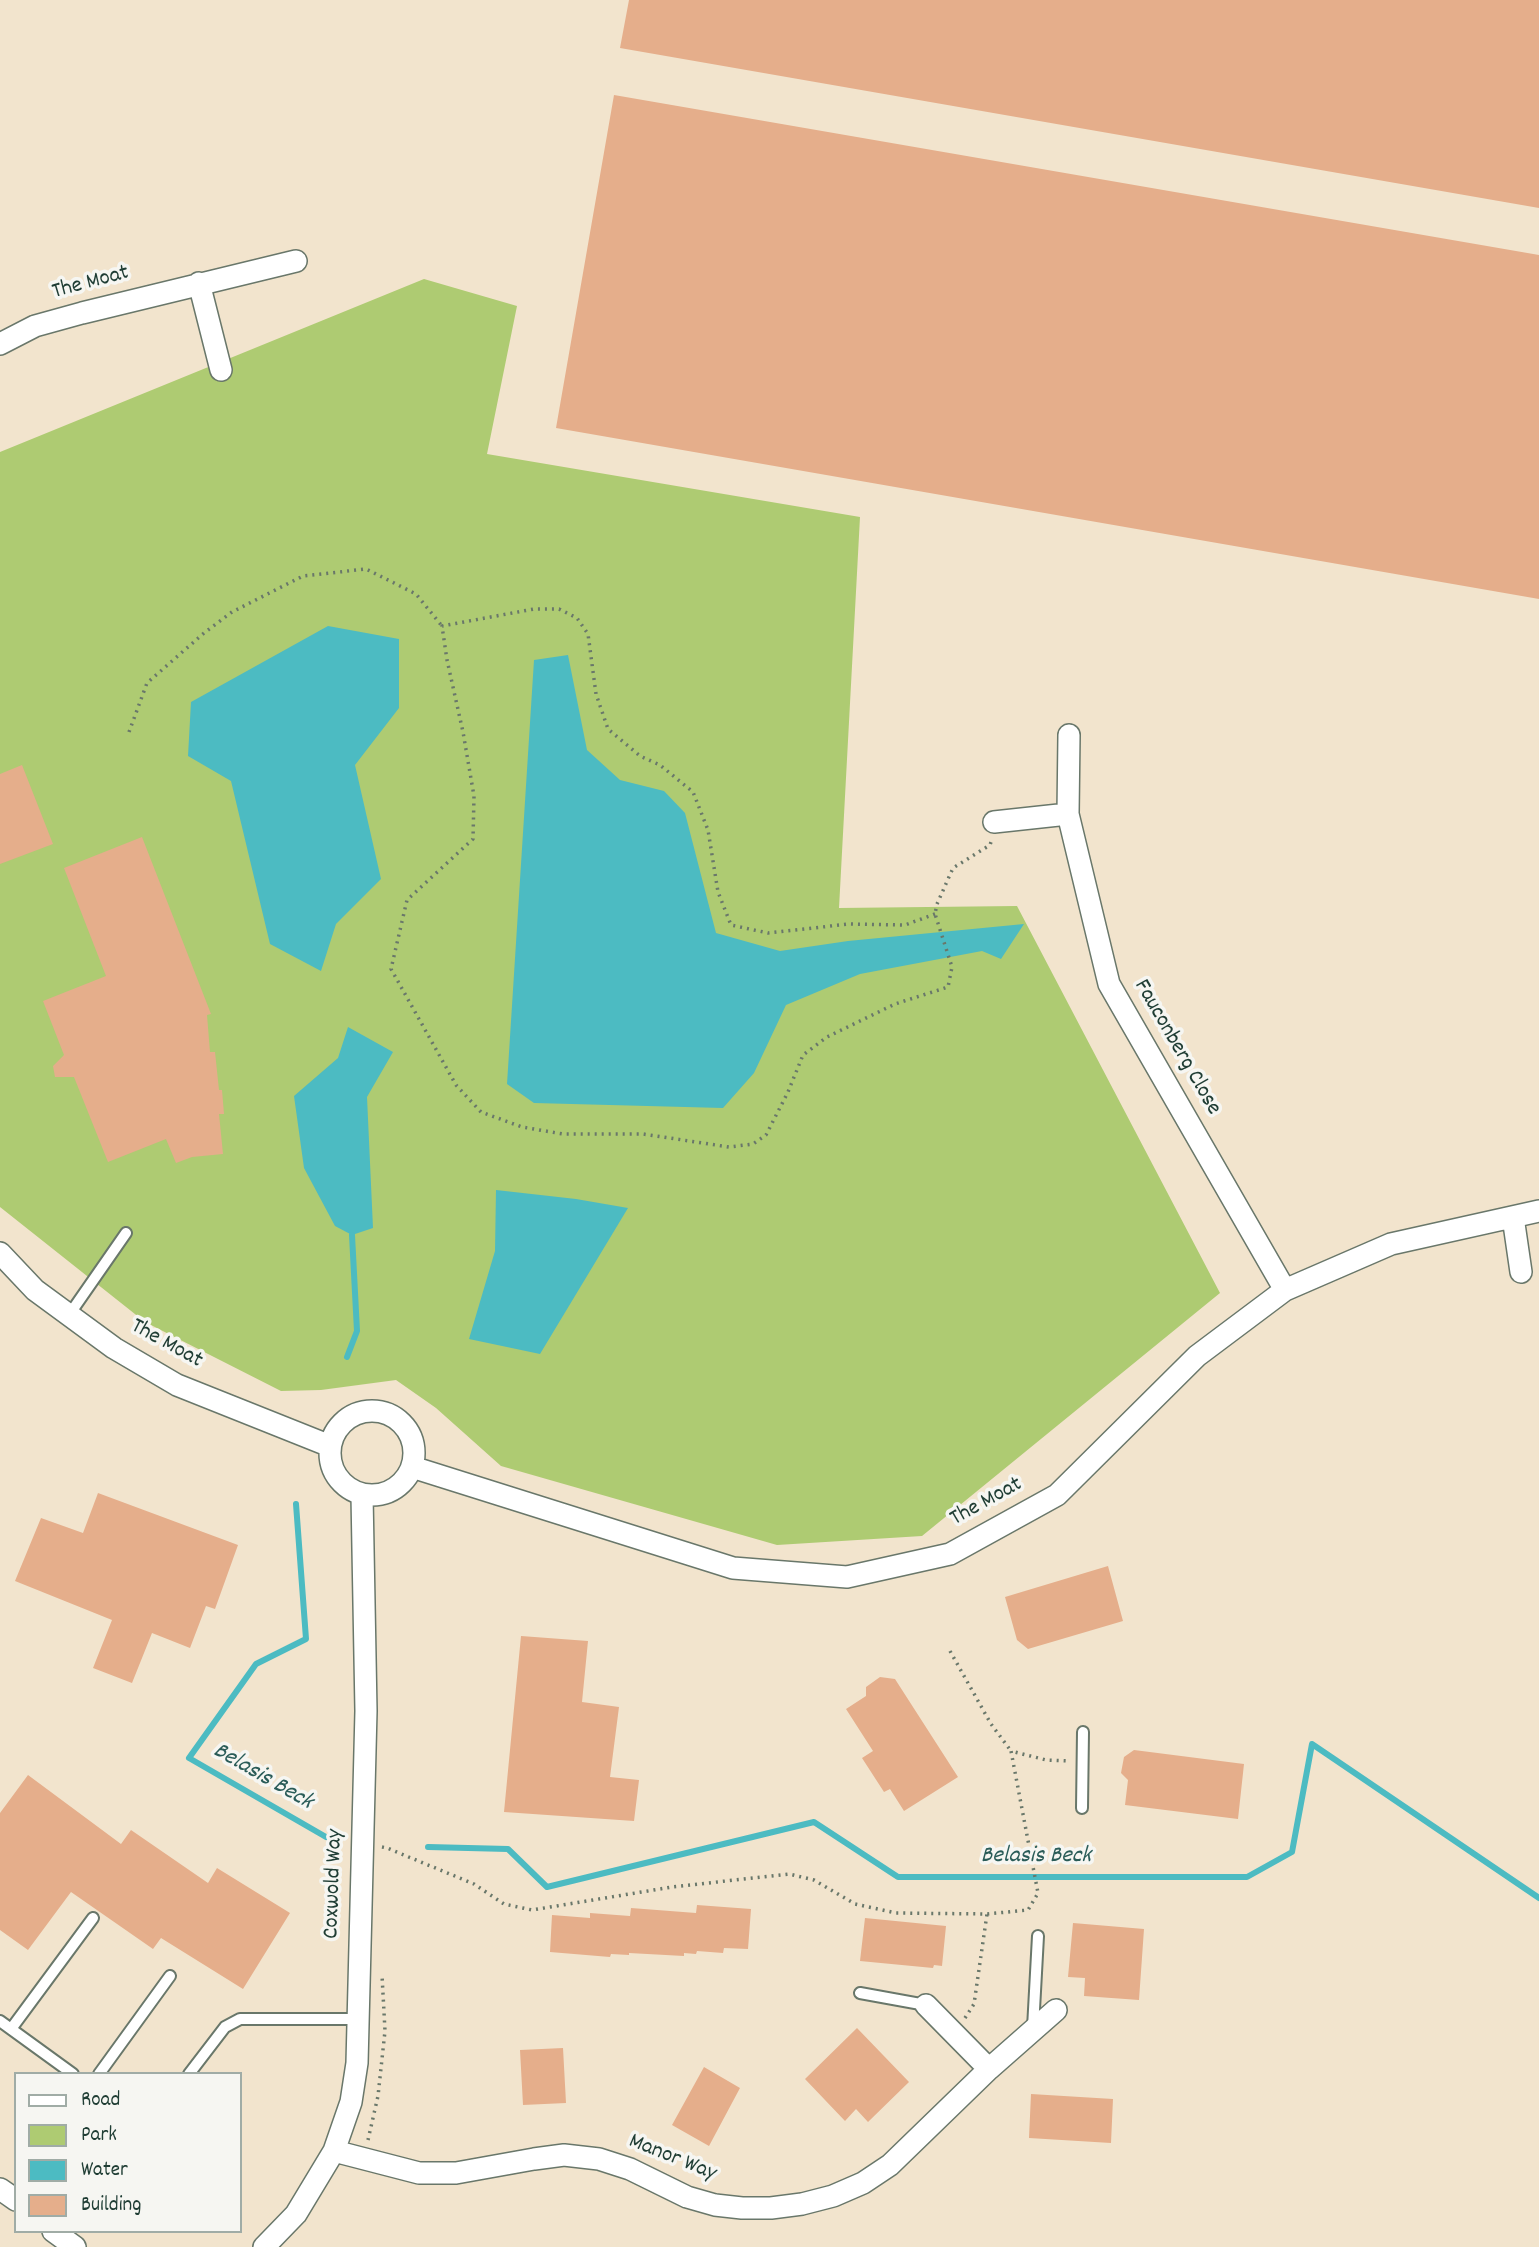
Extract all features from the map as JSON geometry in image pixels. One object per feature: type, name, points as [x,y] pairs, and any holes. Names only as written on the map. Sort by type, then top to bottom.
[{"type":"street","name":"The Moat","points":[[0,344],[35,326],[296,261]]},
{"type":"street","points":[[199,283],[221,370]]},
{"type":"street","name":"Fauconberg Close","points":[[1069,735],[1068,814],[1109,984],[1285,1290]]},
{"type":"street","points":[[994,822],[1068,814]]},
{"type":"street","name":"The Moat","points":[[412,1467],[733,1568],[847,1577],[950,1554],[1057,1495],[1197,1356],[1285,1290],[1391,1244],[1539,1210]]},
{"type":"street","points":[[1513,1217],[1521,1272]]},
{"type":"street","name":"The Moat","points":[[0,1252],[35,1290],[114,1348],[177,1385],[330,1446]]},
{"type":"street","points":[[359,1412],[382,1412],[403,1423],[414,1444],[412,1467],[401,1484],[383,1494],[362,1495],[343,1485],[331,1467],[330,1446],[340,1425],[359,1412]]},
{"type":"street","name":"Coxwold Way","points":[[264,2247],[296,2214],[334,2151],[351,2102],[356,2063],[366,1711],[362,1495]]},
{"type":"street","points":[[926,2005],[989,2069]]},
{"type":"street","name":"Manor Way","points":[[334,2151],[419,2173],[456,2173],[564,2155],[599,2158],[630,2169],[687,2197],[729,2206],[771,2208],[802,2204],[833,2196],[863,2183],[890,2165],[989,2069],[1056,2010]]},
{"type":"street","points":[[56,2237],[75,2247]]},
{"type":"lane","points":[[69,1315],[126,1233]]},
{"type":"lane","points":[[1082,1808],[1083,1732]]},
{"type":"lane","points":[[11,2029],[93,1918]]},
{"type":"lane","points":[[1033,2031],[1038,1936]]},
{"type":"lane","points":[[100,2072],[170,1976]]},
{"type":"lane","points":[[860,1993],[926,2005]]},
{"type":"lane","points":[[191,2072],[225,2027],[240,2019],[357,2019]]},
{"type":"lane","points":[[0,2021],[70,2072]]},
{"type":"path","points":[[129,732],[147,683],[232,612],[303,576],[366,569],[416,594],[443,626],[447,660],[474,796],[473,839],[407,900],[391,969],[421,1027],[456,1085],[481,1112],[522,1127],[563,1134],[643,1134],[729,1146],[752,1144],[766,1135],[803,1055],[827,1037],[895,1004],[948,987],[952,967],[935,914],[937,904],[953,868],[990,845],[994,822]]},
{"type":"path","points":[[443,626],[534,608],[559,608],[578,618],[588,634],[596,694],[608,729],[640,756],[660,765],[694,792],[708,830],[718,892],[732,925],[768,933],[849,924],[905,925],[935,914]]},
{"type":"path","points":[[362,1847],[387,1848],[474,1884],[504,1904],[532,1910],[672,1887],[789,1874],[814,1880],[855,1904],[896,1913],[987,1914],[1028,1910],[1038,1893],[1011,1751],[991,1724],[950,1651]]},
{"type":"path","points":[[1011,1751],[1046,1760],[1083,1761]]},
{"type":"path","points":[[954,2034],[974,2004],[987,1914]]},
{"type":"green space","points":[[424,279],[517,306],[487,454],[860,517],[839,908],[1017,906],[1220,1293],[922,1536],[777,1545],[501,1466],[436,1408],[396,1380],[321,1390],[281,1391],[145,1322],[0,1207],[0,452]]},
{"type":"water","points":[[328,626],[399,639],[399,708],[355,765],[381,879],[336,924],[321,971],[270,944],[231,781],[188,756],[191,702]]},
{"type":"water","points":[[568,655],[587,750],[620,780],[664,791],[685,813],[716,933],[780,951],[848,941],[1024,924],[1001,959],[982,951],[860,974],[786,1005],[754,1073],[723,1108],[534,1103],[507,1084],[534,660]]},
{"type":"water","points":[[348,1027],[393,1052],[367,1097],[373,1228],[352,1235],[335,1226],[304,1168],[294,1096],[338,1058]]},
{"type":"water","points":[[496,1190],[628,1208],[540,1354],[469,1339],[495,1251]]},
{"type":"building","points":[[629,0],[1539,0],[1539,208],[620,48]]},
{"type":"building","points":[[614,95],[1539,255],[1539,599],[556,428]]},
{"type":"building","points":[[22,765],[53,844],[0,864],[0,774]]},
{"type":"building","points":[[142,837],[211,1014],[207,1015],[210,1052],[215,1052],[219,1090],[222,1090],[224,1114],[219,1114],[223,1154],[192,1157],[176,1163],[166,1139],[108,1162],[74,1077],[55,1077],[53,1066],[64,1055],[43,1001],[106,976],[64,868]]},
{"type":"building","points":[[98,1493],[238,1545],[215,1609],[206,1606],[190,1648],[152,1633],[132,1683],[93,1668],[112,1620],[15,1581],[41,1518],[83,1533]]},
{"type":"building","points":[[1108,1566],[1123,1621],[1028,1649],[1017,1640],[1005,1597]]},
{"type":"building","points":[[521,1636],[588,1641],[582,1702],[619,1707],[610,1777],[639,1780],[634,1821],[504,1812]]},
{"type":"building","points":[[880,1677],[895,1679],[958,1777],[904,1811],[890,1789],[884,1792],[862,1758],[873,1751],[846,1709],[866,1696],[866,1687]]},
{"type":"building","points":[[1134,1750],[1244,1764],[1238,1819],[1125,1805],[1128,1780],[1121,1773],[1124,1757]]},
{"type":"building","points":[[28,1775],[121,1844],[131,1830],[208,1883],[217,1868],[290,1913],[243,1989],[161,1938],[153,1949],[71,1892],[28,1950],[0,1930],[0,1813]]},
{"type":"building","points":[[697,1905],[751,1909],[748,1949],[724,1948],[723,1953],[697,1951],[696,1954],[684,1953],[684,1956],[629,1953],[611,1954],[610,1957],[550,1952],[552,1915],[590,1918],[590,1913],[630,1916],[631,1908],[696,1913]]},
{"type":"building","points":[[865,1918],[946,1926],[942,1966],[934,1965],[933,1968],[860,1961]]},
{"type":"building","points":[[1073,1923],[1144,1929],[1139,2000],[1084,1996],[1085,1978],[1068,1977]]},
{"type":"building","points":[[857,2028],[909,2082],[868,2122],[856,2109],[845,2121],[805,2079]]},
{"type":"building","points":[[563,2048],[566,2103],[523,2105],[520,2050]]},
{"type":"building","points":[[704,2067],[740,2088],[709,2146],[672,2125]]},
{"type":"building","points":[[1031,2094],[1113,2099],[1111,2143],[1029,2138]]},
{"type":"waterway","name":"Belasis Beck","points":[[347,1357],[357,1331],[352,1235]]},
{"type":"waterway","name":"Belasis Beck","points":[[296,1504],[306,1639],[256,1664],[189,1758],[326,1837]]},
{"type":"waterway","name":"Belasis Beck","points":[[428,1847],[508,1849],[547,1887],[814,1822],[898,1877],[1247,1877],[1292,1852],[1312,1744],[1539,1898]]}]
